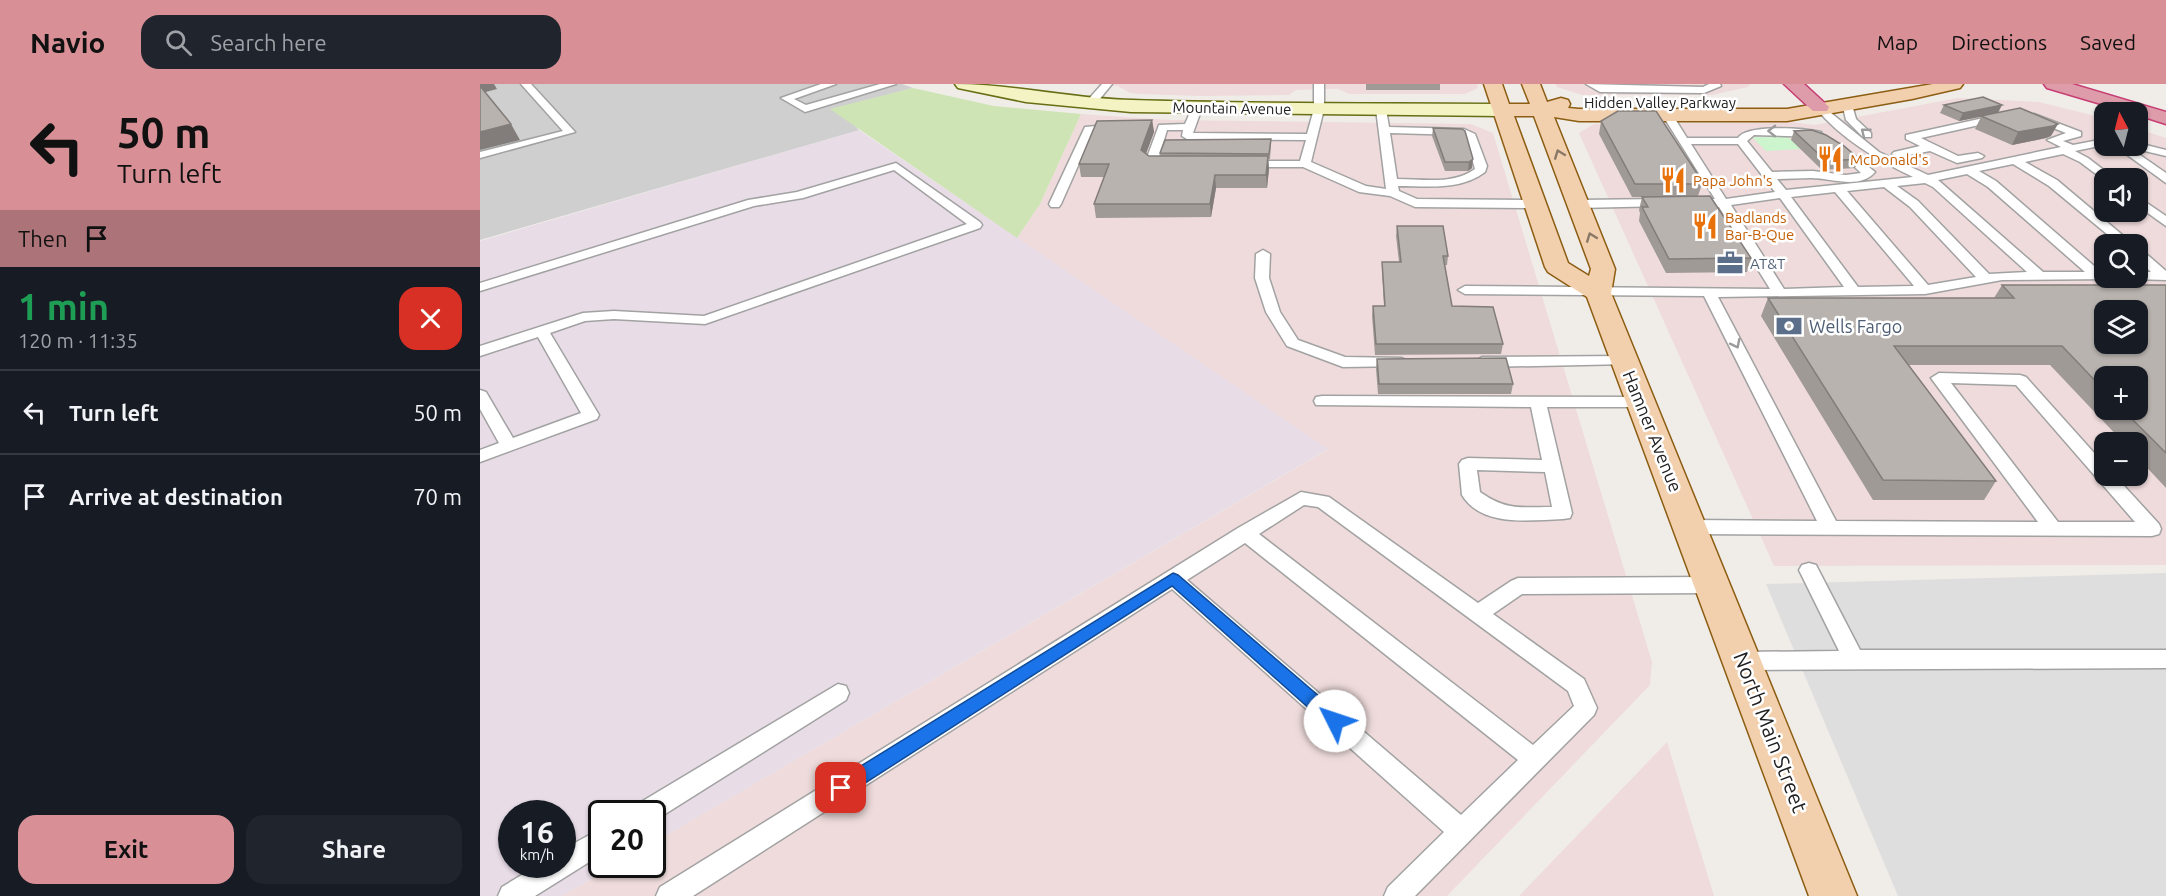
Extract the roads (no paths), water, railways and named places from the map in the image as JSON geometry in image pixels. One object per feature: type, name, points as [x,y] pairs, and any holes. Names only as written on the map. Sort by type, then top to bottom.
[{"type":"highway","points":[[1793,84],[1820,107]]},
{"type":"highway","points":[[2052,84],[2166,118]]},
{"type":"main road","name":"Mountain Avenue","points":[[964,84],[1021,95],[1090,104],[1197,108],[1502,110]]},
{"type":"main road","points":[[1492,84],[1557,267],[1598,293]]},
{"type":"main road","name":"Hamner Avenue","points":[[1531,84],[1603,269],[1598,293],[1710,577]]},
{"type":"main road","name":"Hidden Valley Parkway","points":[[1502,110],[1543,110],[1579,115],[1787,115],[1820,107],[1931,91],[1954,84]]},
{"type":"main road","name":"Hidden Valley Parkway","points":[[1543,110],[1569,101],[1647,96],[1772,102],[1820,107]]},
{"type":"main road","name":"North Main Street","points":[[1710,577],[1833,896]]},
{"type":"lane","points":[[480,156],[570,132],[526,84]]},
{"type":"lane","points":[[831,84],[786,98],[805,109],[891,84]]},
{"type":"lane","points":[[1090,104],[1107,84]]},
{"type":"lane","points":[[1305,164],[1319,109],[1319,84]]},
{"type":"lane","points":[[1591,84],[1600,89],[1647,96],[1704,90],[1716,86],[1714,84]]},
{"type":"lane","points":[[1847,103],[1851,120],[1858,127],[1917,167],[1926,179]]},
{"type":"lane","points":[[1820,107],[1840,127],[1875,154],[1937,184],[2040,276]]},
{"type":"lane","points":[[1197,108],[1187,136],[1312,137]]},
{"type":"lane","points":[[1381,109],[1393,188],[1415,203],[1535,204]]},
{"type":"lane","points":[[1995,164],[1977,155],[1957,160],[1910,137],[2018,114],[2077,134],[2052,140],[2095,168]]},
{"type":"lane","points":[[1668,116],[1780,293]]},
{"type":"lane","points":[[1054,204],[1089,129],[1131,127]]},
{"type":"lane","points":[[1175,163],[1151,163],[1158,127],[1189,127]]},
{"type":"lane","points":[[1234,164],[1305,164],[1363,189],[1460,181],[1475,176],[1481,170],[1471,136],[1464,132],[1384,130]]},
{"type":"lane","points":[[1683,141],[1741,141],[1749,133],[1759,131],[1802,132],[1825,136],[1869,172],[1864,176],[1841,183]]},
{"type":"lane","points":[[1741,141],[1854,292]]},
{"type":"lane","points":[[1776,185],[1886,183],[1926,179],[2094,144]]},
{"type":"lane","points":[[1898,154],[1932,147]]},
{"type":"lane","points":[[2148,149],[2166,153]]},
{"type":"lane","points":[[2135,156],[2166,178]]},
{"type":"lane","points":[[2014,160],[2053,183],[2114,234]]},
{"type":"lane","points":[[480,287],[752,203],[799,195],[896,166],[976,225],[705,320],[614,315],[583,317],[480,351]]},
{"type":"lane","points":[[1968,170],[1992,184],[2094,270]]},
{"type":"lane","points":[[1578,204],[1722,203],[1813,174],[1841,183],[1925,290]]},
{"type":"lane","points":[[1886,183],[1914,204],[1986,279]]},
{"type":"lane","points":[[2148,208],[2166,222]]},
{"type":"lane","points":[[1263,254],[1262,278],[1273,312],[1292,343],[1343,362],[1419,363]]},
{"type":"lane","points":[[2148,262],[2165,276]]},
{"type":"lane","points":[[1466,290],[1598,293],[1854,292],[1925,290],[2002,276],[2094,276]]},
{"type":"lane","points":[[2148,276],[2165,276]]},
{"type":"lane","points":[[1709,292],[1830,528]]},
{"type":"lane","points":[[480,456],[591,415],[542,331]]},
{"type":"lane","points":[[1464,363],[1624,361]]},
{"type":"lane","points":[[2052,527],[1939,378],[2020,380],[2159,530]]},
{"type":"lane","points":[[480,396],[509,445]]},
{"type":"lane","points":[[1322,401],[1641,402]]},
{"type":"lane","points":[[1538,402],[1563,513],[1514,514],[1492,510],[1471,495],[1468,464],[1552,466]]},
{"type":"lane","points":[[669,896],[1301,498],[1323,501],[1576,685],[1586,708],[1397,896]]},
{"type":"lane","points":[[1691,527],[2052,527],[2159,530]]},
{"type":"lane","points":[[1245,533],[1535,760]]},
{"type":"lane","points":[[1809,570],[1854,659]]},
{"type":"lane","points":[[1478,614],[1518,586],[1710,577]]},
{"type":"lane","points":[[1173,579],[1462,832]]},
{"type":"lane","points":[[1743,661],[2166,659]]},
{"type":"lane","points":[[666,800],[838,693]]},
{"type":"lane","points":[[511,896],[588,849]]},
{"type":"place","name":"McDonald's","points":[[1830,159]]},
{"type":"place","name":"Papa John's","points":[[1673,180]]},
{"type":"place","name":"Badlands Bar-B-Que","points":[[1705,226]]},
{"type":"place","name":"AT&T","points":[[1730,263]]},
{"type":"place","name":"Wells Fargo","points":[[1789,326]]}]
